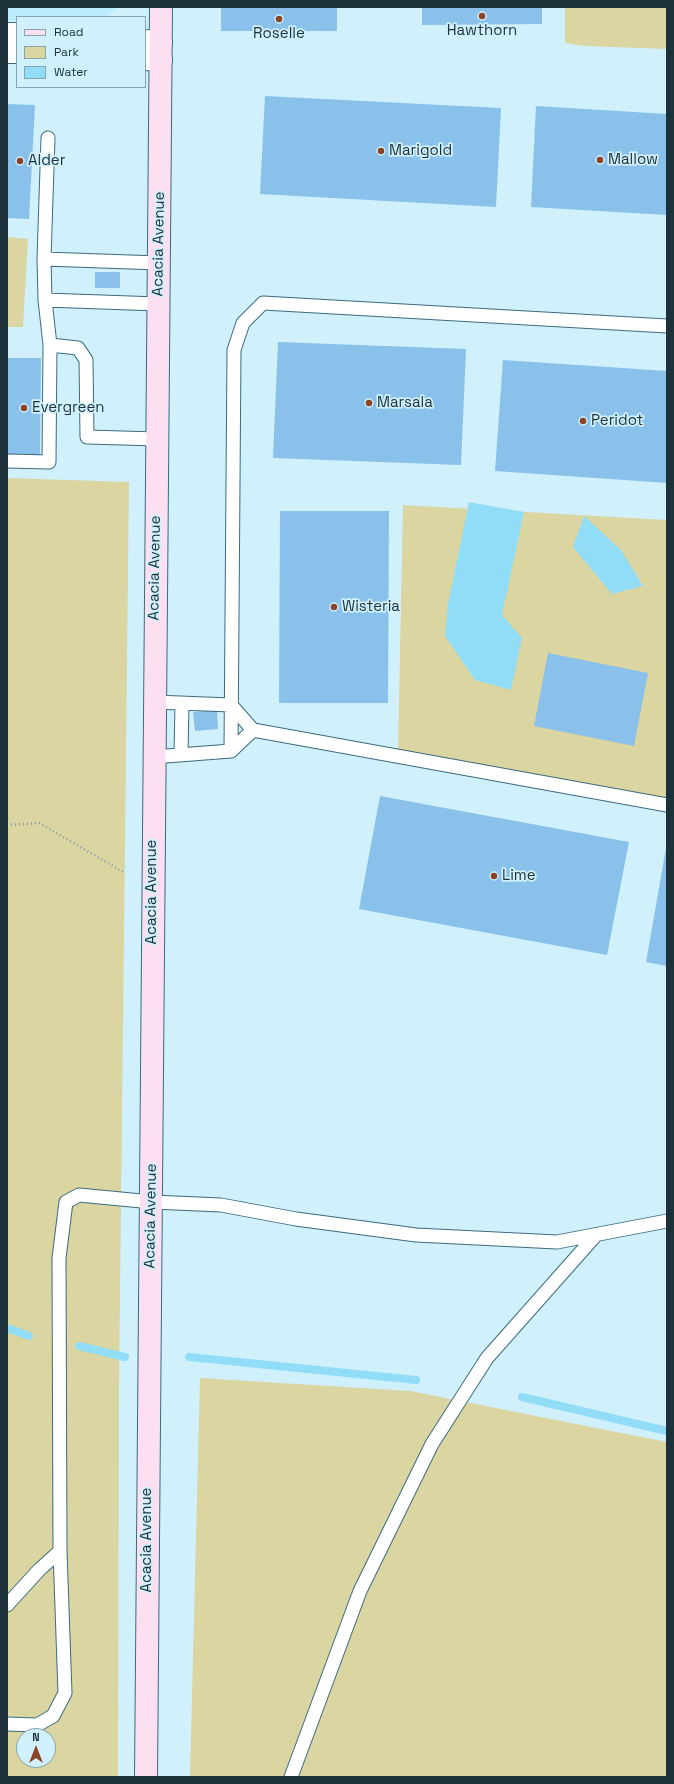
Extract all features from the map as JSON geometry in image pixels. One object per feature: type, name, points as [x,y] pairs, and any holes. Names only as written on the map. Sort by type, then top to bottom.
[{"type":"street","name":"Acacia Avenue","points":[[146,1777],[147,1462],[152,1202],[154,702],[158,304],[153,51],[161,7]]},
{"type":"lane","points":[[7,461],[49,462],[50,345],[45,300],[44,259],[48,138]]},
{"type":"lane","points":[[44,259],[158,263]]},
{"type":"lane","points":[[45,300],[158,304]]},
{"type":"lane","points":[[231,751],[234,350],[243,323],[262,303],[667,326]]},
{"type":"lane","points":[[50,345],[78,348],[86,360],[87,437],[157,439]]},
{"type":"lane","points":[[154,702],[232,705],[253,730],[667,805]]},
{"type":"lane","points":[[181,754],[182,704]]},
{"type":"lane","points":[[154,757],[231,751],[253,730]]},
{"type":"lane","points":[[7,1724],[37,1725],[53,1716],[65,1693],[60,1551],[60,1258],[66,1202],[79,1195],[152,1202],[221,1205],[296,1219],[416,1235],[557,1242],[667,1221]]},
{"type":"lane","points":[[291,1777],[360,1592],[432,1444],[487,1358],[596,1234]]},
{"type":"lane","points":[[7,1605],[39,1570],[60,1551]]},
{"type":"path","points":[[7,825],[39,823],[124,873]]},
{"type":"shaded area","points":[[7,7],[118,7],[108,16],[16,16],[16,21],[7,20]]},
{"type":"green space","points":[[565,7],[667,7],[667,49],[585,46],[565,43]]},
{"type":"green space","points":[[7,237],[28,239],[23,327],[7,327]]},
{"type":"green space","points":[[7,478],[129,482],[119,1384],[118,1777],[7,1777]]},
{"type":"green space","points":[[403,505],[667,520],[667,799],[398,752]]},
{"type":"green space","points":[[200,1378],[410,1391],[667,1442],[667,1777],[190,1777]]},
{"type":"water","points":[[469,502],[524,512],[502,615],[522,638],[511,690],[475,680],[445,636],[448,604]]},
{"type":"water","points":[[584,516],[621,550],[643,586],[612,594],[573,547]]},
{"type":"building","name":"Roselle","points":[[221,7],[337,7],[337,31],[221,31]]},
{"type":"building","name":"Hawthorn","points":[[422,7],[542,7],[542,24],[422,25]]},
{"type":"building","name":"Marigold","points":[[265,96],[501,108],[496,207],[260,194]]},
{"type":"building","name":"Alder","points":[[7,104],[35,105],[29,219],[7,218]]},
{"type":"building","name":"Mallow","points":[[536,106],[667,114],[667,215],[531,207]]},
{"type":"building","points":[[95,272],[120,272],[120,288],[95,288]]},
{"type":"building","name":"Marsala","points":[[278,342],[466,349],[461,465],[273,458]]},
{"type":"building","name":"Evergreen","points":[[7,358],[41,358],[40,458],[7,458]]},
{"type":"building","name":"Peridot","points":[[503,360],[667,371],[667,483],[495,471]]},
{"type":"building","name":"Wisteria","points":[[280,511],[389,511],[388,703],[279,703]]},
{"type":"building","points":[[548,653],[648,673],[634,746],[534,726]]},
{"type":"building","points":[[217,710],[218,729],[195,731],[193,712]]},
{"type":"building","name":"Lime","points":[[380,796],[629,842],[607,955],[359,909]]},
{"type":"building","points":[[667,848],[667,966],[646,962]]},
{"type":"waterway","points":[[7,1328],[29,1336]]},
{"type":"waterway","points":[[79,1346],[125,1357]]},
{"type":"waterway","points":[[189,1357],[416,1380]]},
{"type":"waterway","points":[[522,1397],[667,1431]]},
{"type":"place","name":"Hawthorn","points":[[482,16]]},
{"type":"place","name":"Roselle","points":[[279,19]]},
{"type":"place","name":"Marigold","points":[[381,151]]},
{"type":"place","name":"Mallow","points":[[600,160]]},
{"type":"place","name":"Alder","points":[[20,161]]},
{"type":"place","name":"Marsala","points":[[369,403]]},
{"type":"place","name":"Evergreen","points":[[24,408]]},
{"type":"place","name":"Peridot","points":[[583,421]]},
{"type":"place","name":"Wisteria","points":[[334,607]]},
{"type":"place","name":"Lime","points":[[494,876]]}]
